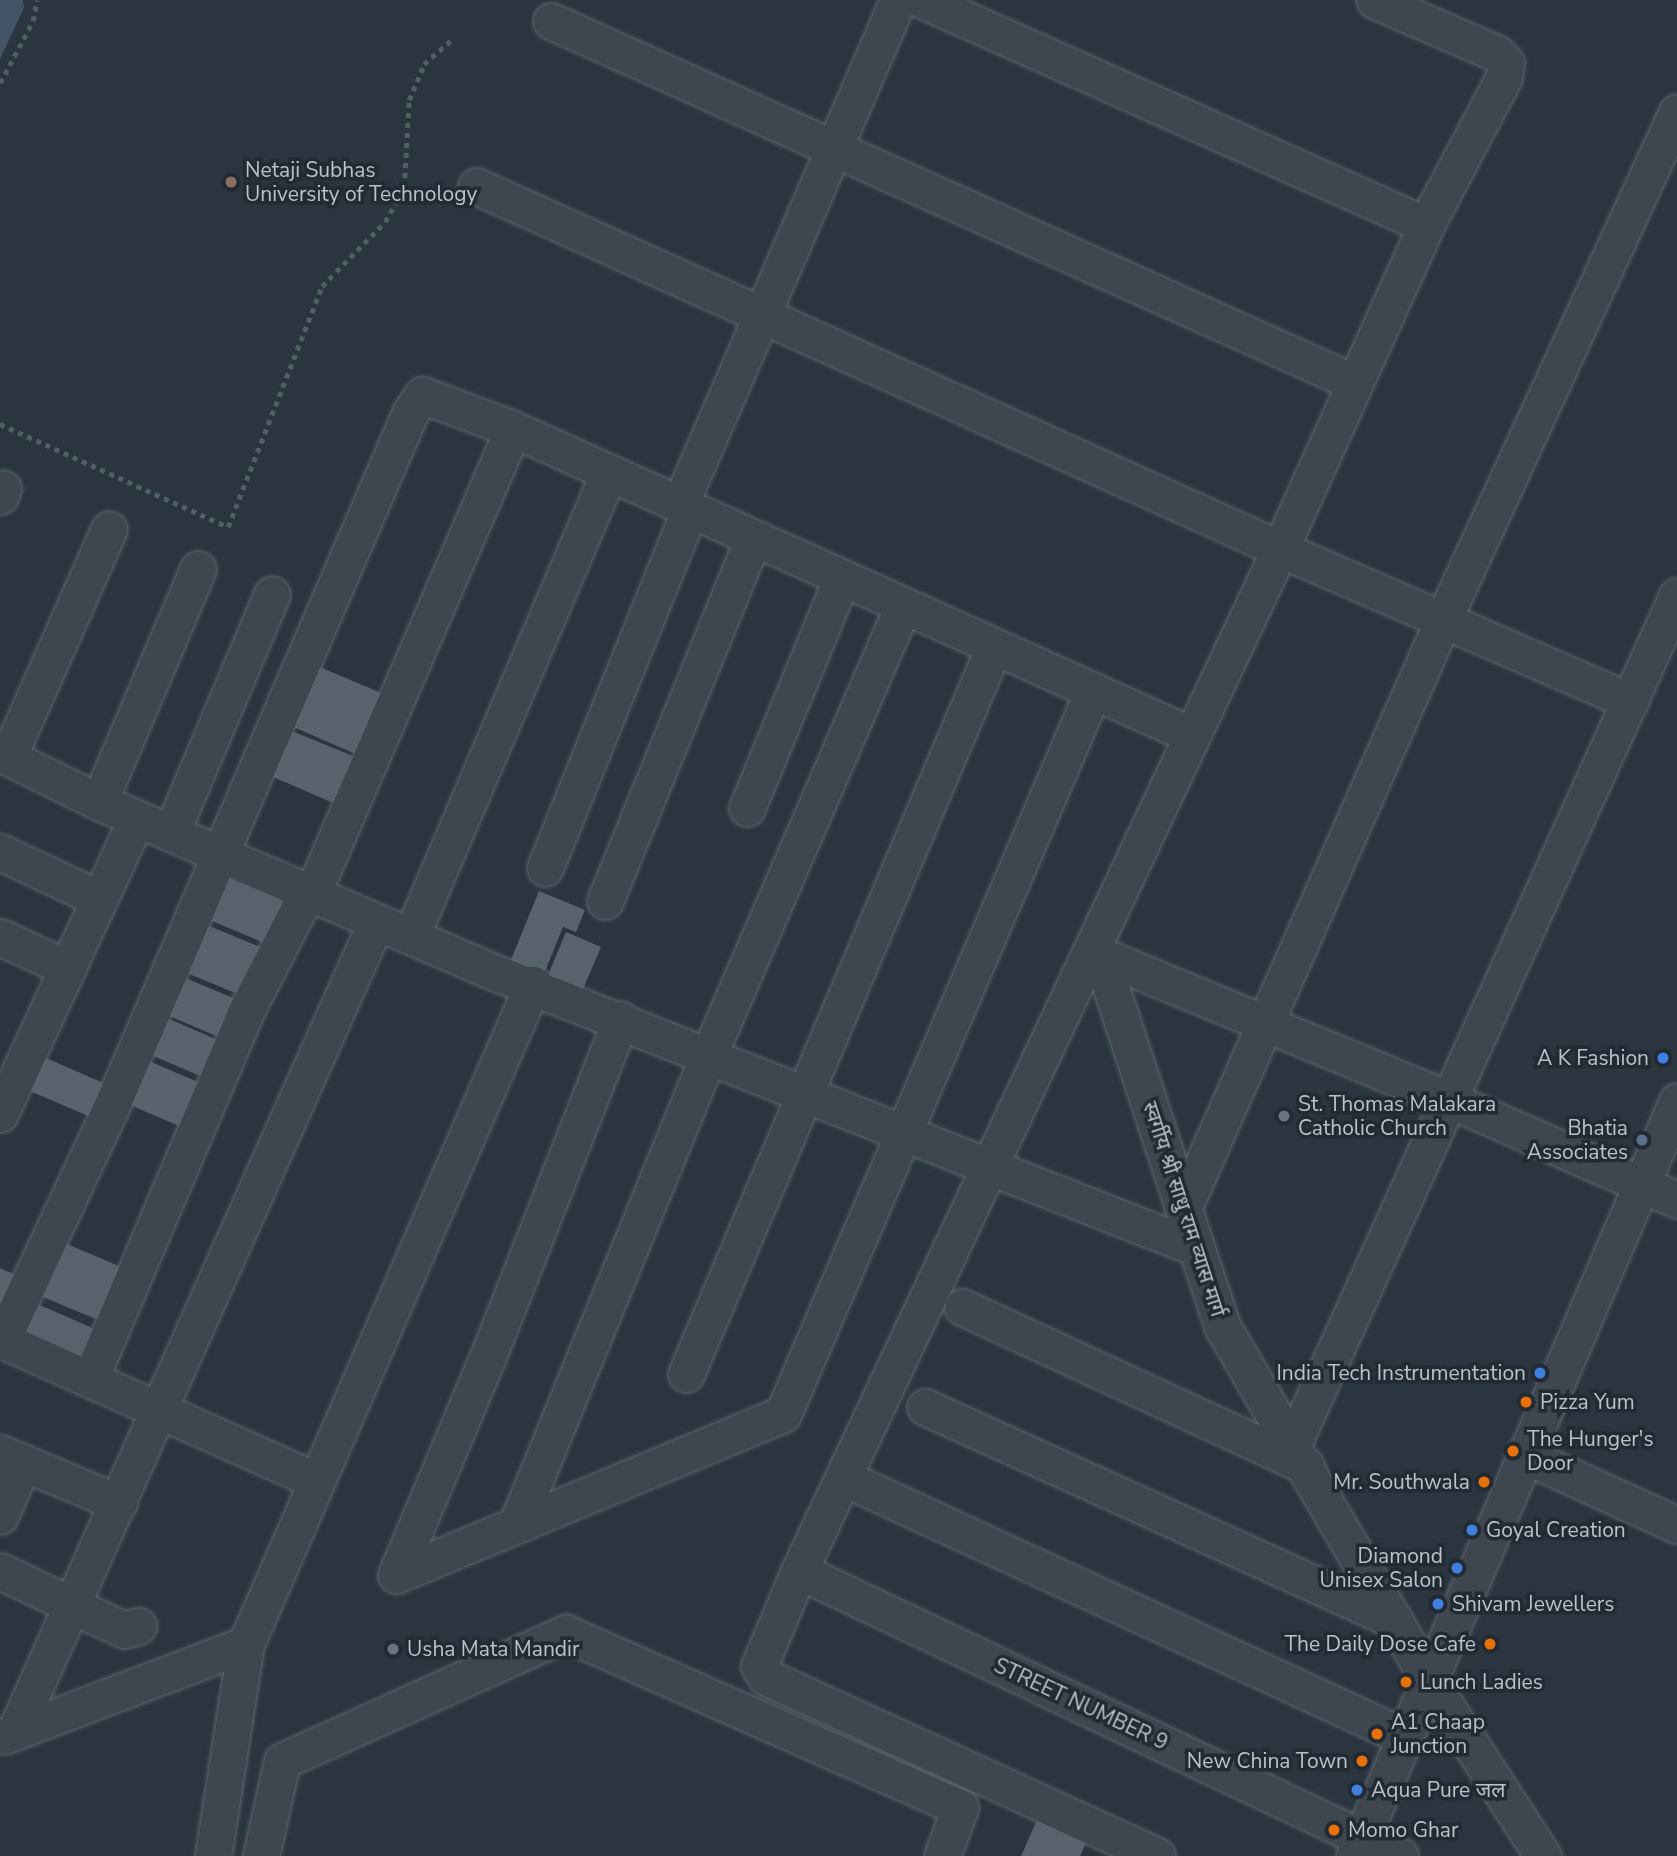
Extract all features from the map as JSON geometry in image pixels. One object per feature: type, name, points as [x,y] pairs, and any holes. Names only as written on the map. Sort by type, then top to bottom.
[{"type":"street","points":[[545,868],[761,317],[831,147],[898,0]]},
{"type":"street","points":[[922,0],[1426,225]]},
{"type":"street","points":[[1157,1856],[761,1674],[759,1666],[799,1571],[1098,949],[1191,735],[1280,549],[1426,225],[1504,76],[1506,63],[1497,54],[1374,0]]},
{"type":"street","points":[[551,22],[1353,382]]},
{"type":"street","points":[[1183,1209],[1443,620],[1677,112]]},
{"type":"street","points":[[476,186],[761,317],[1280,549],[1630,701]]},
{"type":"street","points":[[317,1481],[1,1339],[109,1112],[416,401],[422,395],[431,395],[513,429],[1191,735]]},
{"type":"street","points":[[90,1378],[245,1013],[299,908],[313,892],[513,429]]},
{"type":"street","points":[[411,936],[609,472]]},
{"type":"street","points":[[109,529],[4,755],[99,802],[171,834],[222,851],[376,922],[1194,1247]]},
{"type":"street","points":[[605,901],[753,538]]},
{"type":"street","points":[[99,802],[198,569]]},
{"type":"street","points":[[747,808],[842,578]]},
{"type":"street","points":[[171,834],[272,594]]},
{"type":"street","points":[[962,1307],[1299,1455],[1452,1101],[1677,596]]},
{"type":"street","points":[[518,1521],[709,1054],[903,606]]},
{"type":"street","points":[[686,1374],[808,1093],[994,647]]},
{"type":"street","points":[[621,1019],[487,1359],[396,1575],[518,1521],[783,1414],[902,1130],[1093,691]]},
{"type":"street","points":[[0,1114],[137,818]]},
{"type":"street","points":[[0,852],[100,899]]},
{"type":"street","points":[[8,1735],[74,1606],[376,922]]},
{"type":"street","points":[[0,937],[67,968]]},
{"type":"street","points":[[1098,949],[1677,1200]]},
{"type":"street","name":"स्वर्गीय श्री साधु राम व्यास मार्ग","points":[[1098,949],[1222,1326],[1429,1681],[1544,1856]]},
{"type":"street","points":[[212,1856],[246,1644],[533,984]]},
{"type":"street","points":[[1358,1846],[1677,1101]]},
{"type":"street","points":[[925,1407],[1394,1620]]},
{"type":"street","points":[[1524,1455],[1677,1525]]},
{"type":"street","points":[[0,1516],[12,1458],[119,1503]]},
{"type":"street","points":[[844,1478],[1405,1737]]},
{"type":"street","name":"STREET NUMBER 9","points":[[799,1571],[1358,1846],[1400,1856]]},
{"type":"street","points":[[2,1578],[74,1606],[124,1630],[138,1626]]},
{"type":"street","points":[[261,1856],[282,1761],[566,1633],[960,1808],[942,1856]]},
{"type":"street","points":[[8,1735],[246,1644]]},
{"type":"path","points":[[0,83],[33,21],[37,0]]},
{"type":"path","points":[[0,424],[228,527],[321,286],[385,222],[404,188],[409,100],[424,64],[450,41]]},
{"type":"water","points":[[0,0],[23,0],[24,8],[0,59]]},
{"type":"building","points":[[315,665],[393,698],[367,759],[289,725]]},
{"type":"building","points":[[292,731],[365,761],[345,808],[273,777]]},
{"type":"building","points":[[228,865],[291,892],[269,945],[205,918]]},
{"type":"building","points":[[539,891],[585,910],[576,932],[563,927],[541,981],[508,967]]},
{"type":"building","points":[[202,923],[270,951],[250,999],[182,971]]},
{"type":"building","points":[[566,932],[601,947],[581,994],[546,980]]},
{"type":"building","points":[[183,977],[245,1003],[228,1041],[167,1015]]},
{"type":"building","points":[[167,1018],[227,1044],[212,1081],[151,1055]]},
{"type":"building","points":[[32,1052],[108,1085],[93,1118],[18,1086]]},
{"type":"building","points":[[142,1058],[212,1088],[193,1132],[123,1102]]},
{"type":"building","points":[[60,1241],[126,1269],[103,1322],[38,1295]]},
{"type":"building","points":[[0,1268],[18,1276],[0,1317]]},
{"type":"building","points":[[33,1302],[97,1330],[81,1368],[17,1341]]},
{"type":"building","points":[[1037,1820],[1087,1841],[1080,1856],[1021,1856]]},
{"type":"place","name":"Netaji Subhas University of Technology","points":[[231,182]]},
{"type":"place","name":"A K Fashion","points":[[1663,1058]]},
{"type":"place","name":"St. Thomas Malakara Catholic Church","points":[[1284,1116]]},
{"type":"place","name":"Bhatia Associates","points":[[1642,1140]]},
{"type":"place","name":"India Tech Instrumentation","points":[[1540,1373]]},
{"type":"place","name":"Pizza Yum","points":[[1526,1402]]},
{"type":"place","name":"The Hunger's Door","points":[[1513,1451]]},
{"type":"place","name":"Mr. Southwala","points":[[1484,1482]]},
{"type":"place","name":"Goyal Creation","points":[[1472,1530]]},
{"type":"place","name":"Diamond Unisex Salon","points":[[1457,1568]]},
{"type":"place","name":"Shivam Jewellers","points":[[1438,1604]]},
{"type":"place","name":"The Daily Dose Cafe","points":[[1490,1644]]},
{"type":"place","name":"Usha Mata Mandir","points":[[393,1649]]},
{"type":"place","name":"Lunch Ladies","points":[[1406,1682]]},
{"type":"place","name":"A1 Chaap Junction","points":[[1377,1734]]},
{"type":"place","name":"New China Town","points":[[1362,1761]]},
{"type":"place","name":"Aqua Pure जल","points":[[1357,1790]]},
{"type":"place","name":"Momo Ghar","points":[[1334,1830]]}]
